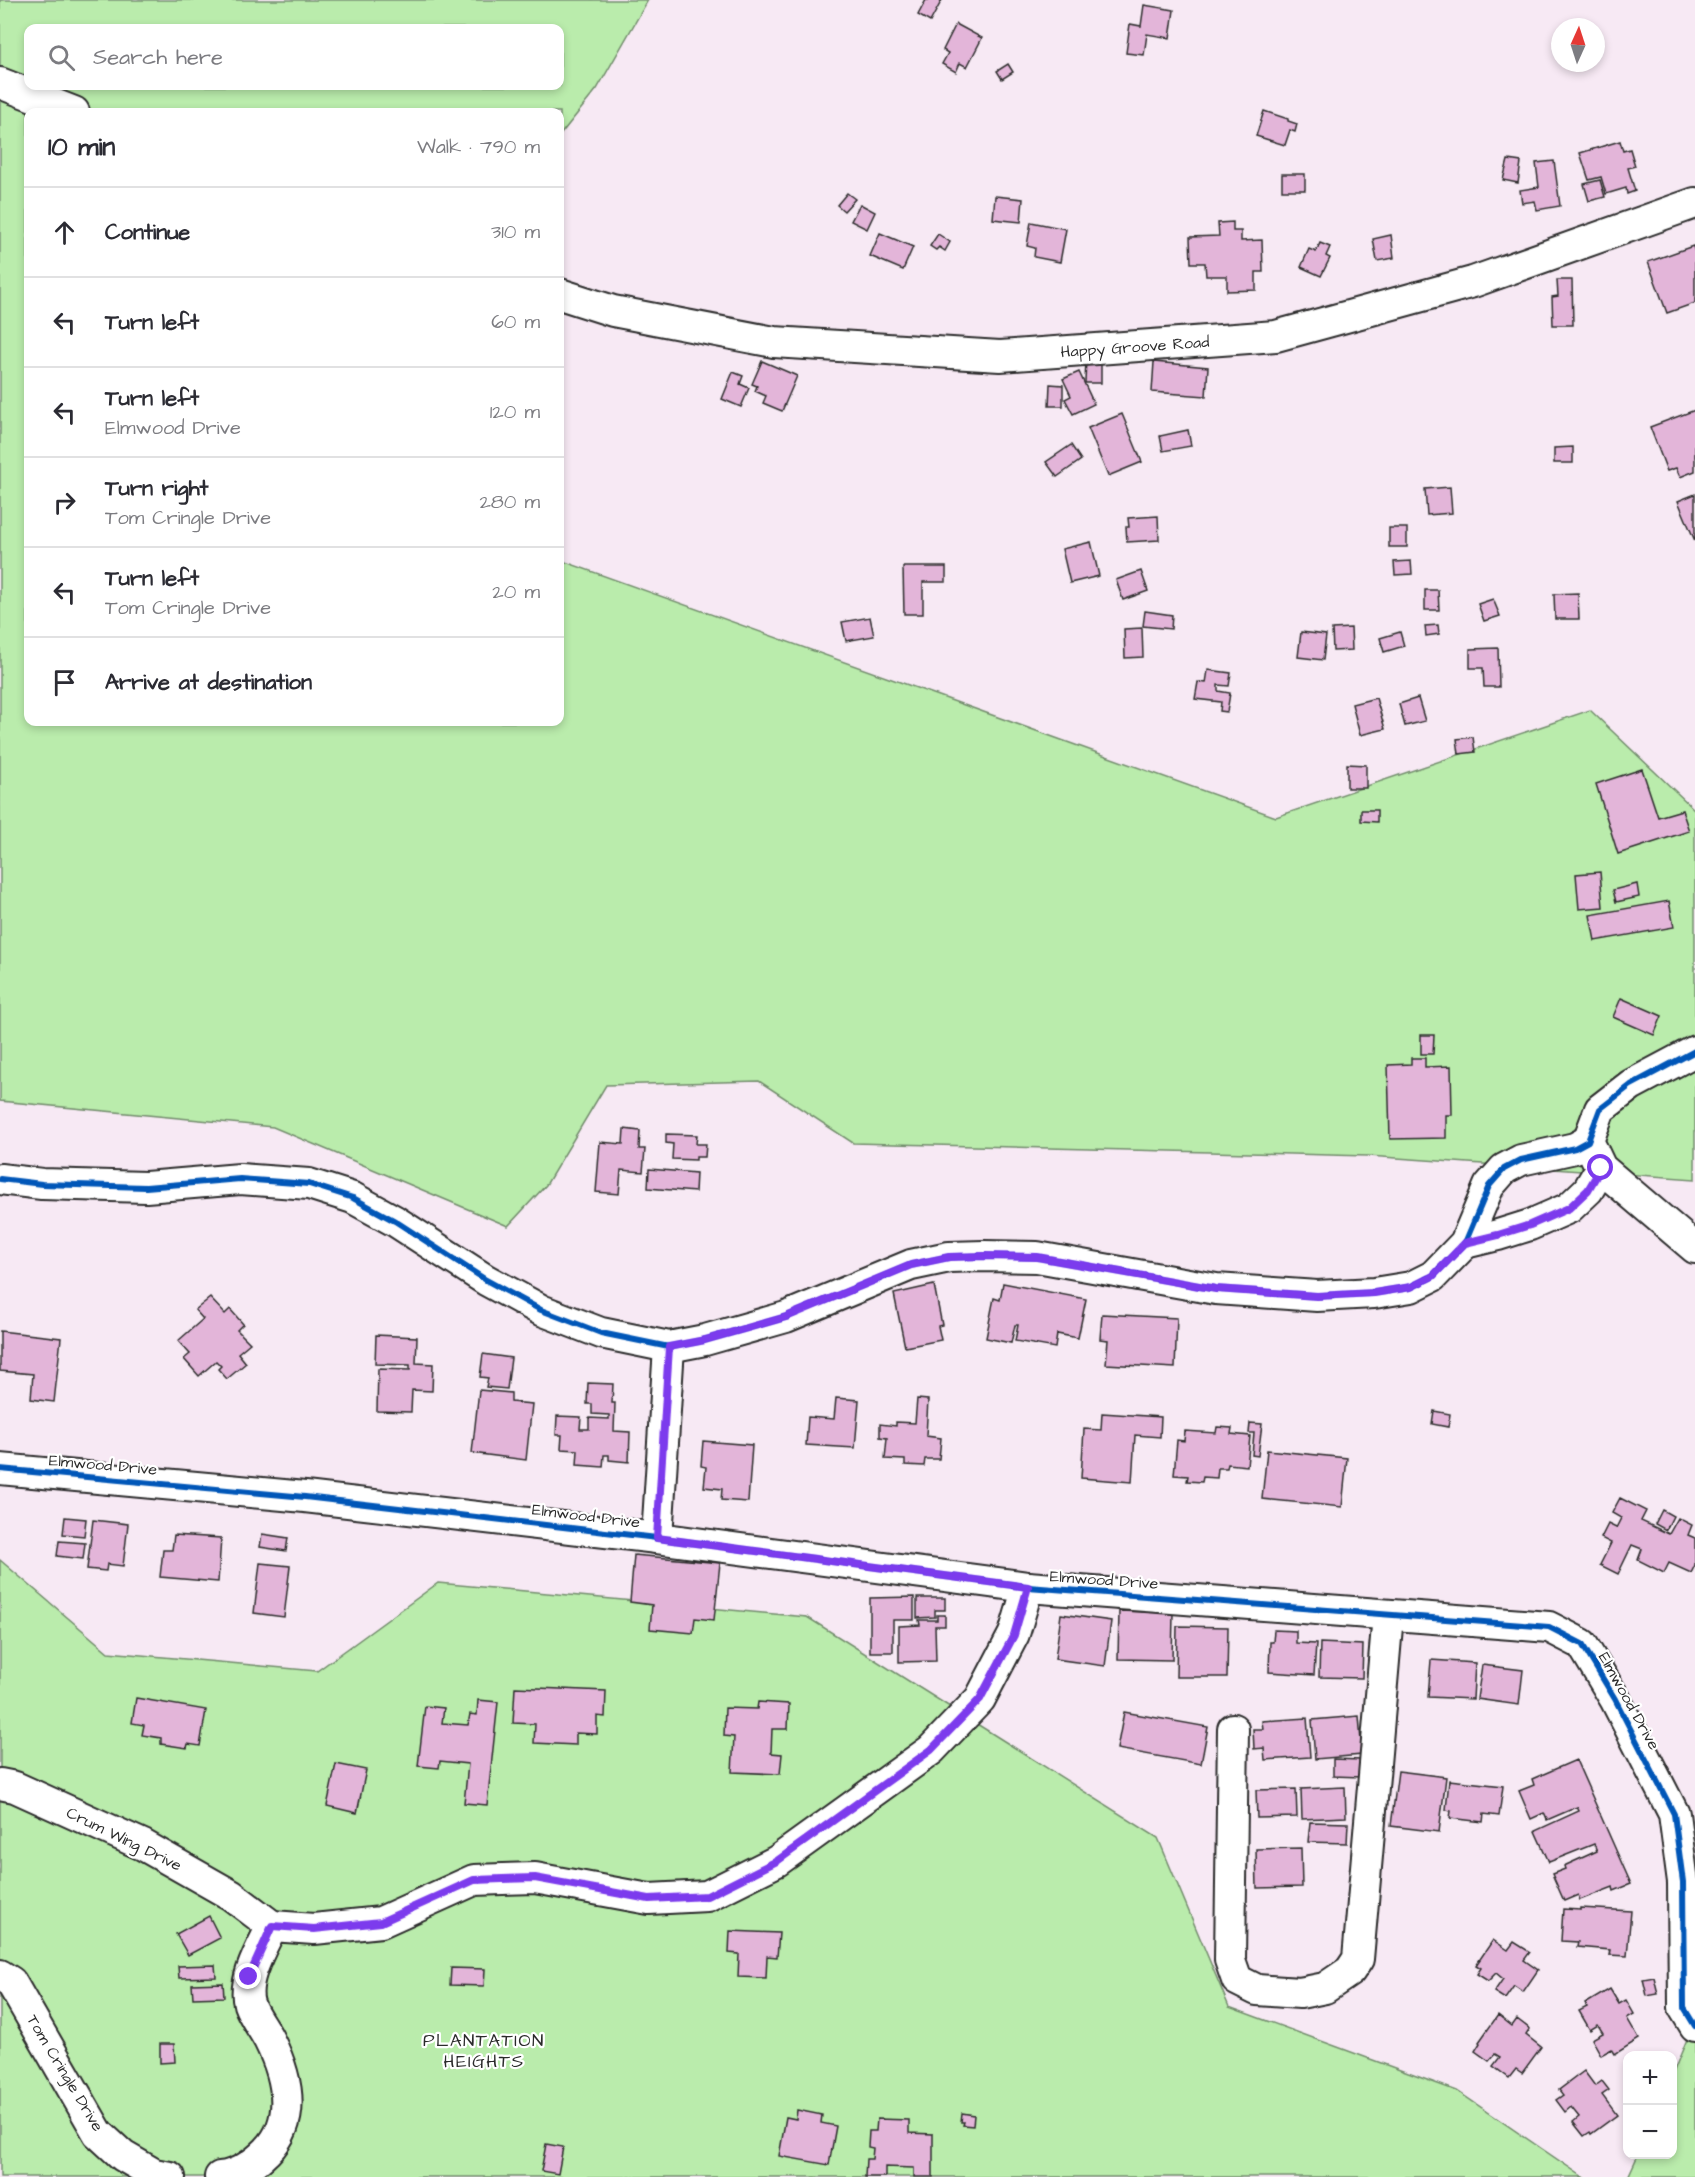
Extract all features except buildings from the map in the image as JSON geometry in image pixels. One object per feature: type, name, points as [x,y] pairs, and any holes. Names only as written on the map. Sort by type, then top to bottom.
[{"type":"street","points":[[0,83],[64,108]]},
{"type":"street","name":"Happy Groove Road","points":[[564,295],[613,311],[774,342],[1000,356],[1276,336],[1473,282],[1695,203]]},
{"type":"street","points":[[0,1179],[42,1184],[146,1187],[240,1179],[309,1184],[353,1198],[395,1221],[486,1280],[541,1310],[601,1333],[669,1347],[705,1340],[786,1317],[911,1265],[949,1257],[1037,1257],[1216,1289],[1317,1296],[1374,1293],[1411,1287],[1433,1276],[1465,1243],[1489,1186],[1504,1168],[1521,1160],[1575,1148],[1588,1141],[1600,1109],[1631,1085],[1695,1051]]},
{"type":"street","points":[[1588,1141],[1601,1168],[1695,1248]]},
{"type":"street","points":[[1465,1243],[1520,1228],[1569,1208],[1588,1190],[1601,1168]]},
{"type":"street","points":[[657,1538],[669,1347]]},
{"type":"street","name":"Elmwood Drive","points":[[0,1469],[305,1497],[657,1538],[1028,1587],[1550,1627],[1582,1644],[1615,1699],[1674,1814],[1683,1882],[1684,2008],[1695,2026]]},
{"type":"street","points":[[220,2177],[228,2176],[253,2164],[277,2140],[285,2122],[284,2072],[248,2003],[249,1977],[272,1926],[314,1929],[381,1922],[474,1880],[535,1878],[649,1899],[707,1896],[777,1861],[931,1750],[980,1699],[1014,1635],[1028,1587]]},
{"type":"street","points":[[1233,1729],[1230,1960],[1237,1980],[1257,1990],[1300,1993],[1326,1988],[1350,1971],[1358,1959],[1388,1615]]},
{"type":"street","name":"Crum Wing Drive","points":[[0,1784],[15,1787],[143,1845],[231,1895],[272,1926]]},
{"type":"street","name":"Tom Cringle Drive","points":[[0,1975],[11,1982],[98,2133],[123,2156],[154,2174],[170,2177]]},
{"type":"green space","points":[[0,0],[648,0],[597,89],[564,130],[564,108],[24,108],[24,726],[564,726],[564,561],[1276,817],[1590,710],[1695,810],[1695,1179],[1368,1156],[853,1143],[759,1081],[606,1085],[546,1185],[508,1226],[273,1127],[0,1101]]},
{"type":"green space","points":[[0,1560],[108,1652],[317,1671],[438,1583],[807,1617],[1158,1838],[1229,2007],[1457,2091],[1583,2177],[0,2177]]},
{"type":"green space","points":[[1695,2020],[1695,2177],[1628,2177],[1636,2159],[1677,2159],[1677,2063]]},
{"type":"cycle path","points":[[0,1179],[42,1184],[146,1187],[240,1179],[309,1184],[353,1198],[395,1221],[486,1280],[541,1310],[601,1333],[669,1347],[705,1340],[786,1317],[911,1265],[949,1257],[1037,1257],[1216,1289],[1317,1296],[1374,1293],[1411,1287],[1433,1276],[1465,1243],[1489,1186],[1504,1169],[1521,1160],[1575,1148],[1588,1141],[1600,1109],[1631,1085],[1695,1051]]},
{"type":"cycle path","points":[[0,1469],[305,1497],[657,1538],[1028,1587],[1549,1627],[1582,1644],[1615,1699],[1674,1814],[1683,1882],[1684,2008],[1695,2026]]},
{"type":"district","name":"PLANTATION HEIGHTS","points":[[484,2050]]},
{"type":"route","points":[[249,1977],[272,1926],[314,1929],[381,1922],[474,1880],[535,1878],[649,1899],[707,1896],[777,1861],[931,1750],[980,1699],[1014,1635],[1028,1587],[657,1538],[669,1347],[705,1340],[786,1317],[911,1265],[949,1257],[1037,1257],[1216,1289],[1317,1296],[1374,1293],[1411,1287],[1433,1276],[1465,1243],[1530,1225],[1569,1208],[1588,1190],[1601,1168]]}]
